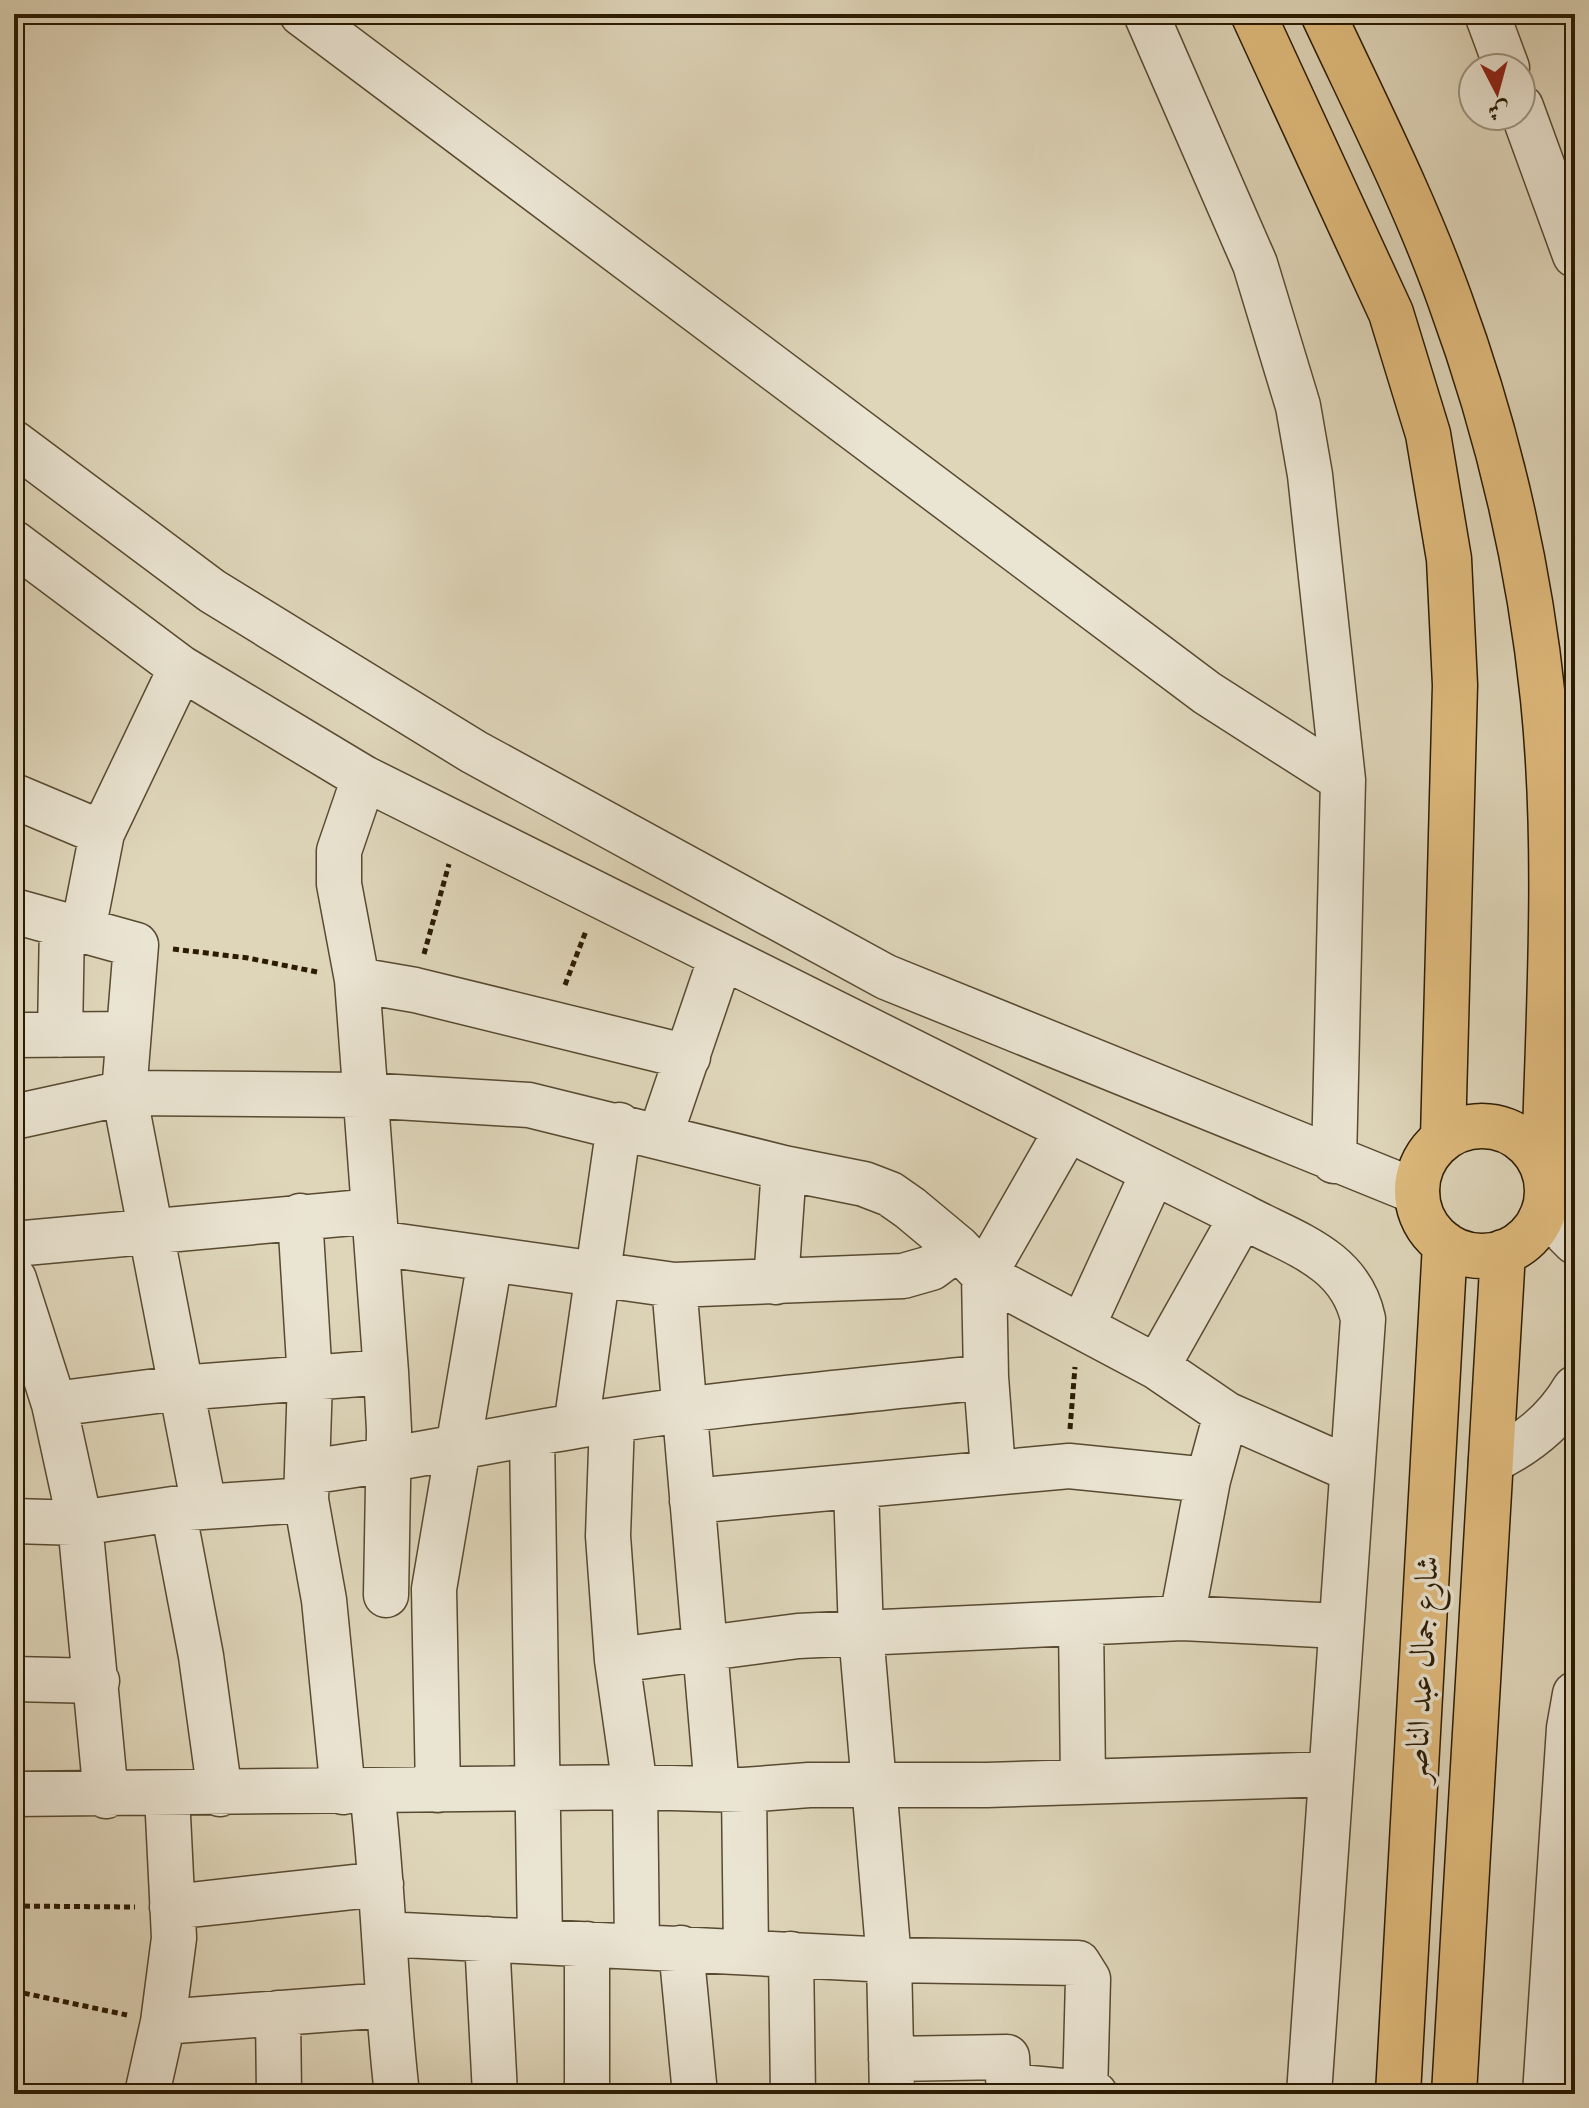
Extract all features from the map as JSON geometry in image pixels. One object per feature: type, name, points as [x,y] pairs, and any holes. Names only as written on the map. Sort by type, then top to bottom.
[{"type":"main road","points":[[1253,14],[1391,313],[1428,434],[1449,559],[1455,685],[1443,1138]]},
{"type":"main road","points":[[1323,14],[1398,173],[1450,300],[1493,431],[1523,564],[1543,699],[1552,836],[1558,1203],[1521,1243],[1503,1252],[1483,1256],[1463,1253],[1445,1244],[1430,1230],[1420,1212],[1417,1192],[1420,1172],[1429,1153],[1443,1138],[1461,1129],[1482,1125],[1502,1129],[1520,1138],[1535,1152],[1558,1203]]},
{"type":"main road","name":"شارع جمال عبد الناصر","points":[[1398,2094],[1445,1244]]},
{"type":"main road","name":"شارع جمال عبد الناصر","points":[[1454,2094],[1503,1252]]},
{"type":"street","points":[[302,14],[1207,693],[1343,780]]},
{"type":"street","points":[[1487,14],[1501,52]]},
{"type":"street","points":[[1141,15],[1255,264],[1298,406],[1310,475],[1343,780],[1334,1161]]},
{"type":"street","points":[[1530,132],[1575,255]]},
{"type":"street","points":[[14,443],[212,591],[369,688],[474,752],[886,977],[1334,1161],[1417,1192]]},
{"type":"street","points":[[14,543],[181,668],[364,778],[601,893],[721,957],[1242,1216],[1336,1268],[1351,1283],[1363,1319],[1339,1626],[1309,2094]]},
{"type":"street","points":[[60,1035],[73,927],[102,833],[181,668]]},
{"type":"street","points":[[364,778],[339,851],[339,884],[357,980],[363,1095],[386,1372],[386,1595]]},
{"type":"street","points":[[14,796],[102,833]]},
{"type":"street","points":[[14,911],[136,945],[124,1093],[180,1388],[201,1656],[220,1794]]},
{"type":"street","points":[[637,1946],[635,1787],[617,1660],[608,1536],[594,1423],[596,1274],[640,1131],[688,1057],[721,957]]},
{"type":"street","points":[[357,980],[415,990],[688,1057]]},
{"type":"street","points":[[14,1035],[128,1034]]},
{"type":"street","points":[[14,1117],[124,1093],[363,1095],[529,1105],[784,1168],[864,1184],[890,1194],[971,1261],[1157,1367],[1226,1414],[1350,1469]]},
{"type":"street","points":[[14,1244],[300,1216],[375,1227],[490,1260],[674,1285],[919,1273],[971,1261],[1067,1130]]},
{"type":"street","points":[[776,1282],[784,1168]]},
{"type":"street","points":[[1083,1325],[1153,1173]]},
{"type":"street","points":[[300,1216],[310,1380],[306,1486],[358,1792],[381,1884],[386,2005],[397,2094]]},
{"type":"street","points":[[1157,1367],[1242,1216]]},
{"type":"street","points":[[438,1790],[434,1589],[490,1260]]},
{"type":"street","points":[[971,1261],[986,1377],[993,1470]]},
{"type":"street","points":[[14,1279],[54,1404],[80,1523],[106,1796]]},
{"type":"street","points":[[674,1285],[706,1651],[730,1790],[746,1952]]},
{"type":"street","points":[[54,1404],[180,1388],[386,1372]]},
{"type":"street","points":[[14,1521],[80,1523],[188,1508],[306,1486],[388,1461],[460,1444],[685,1411],[986,1377]]},
{"type":"street","points":[[1491,1461],[1513,1451],[1551,1421],[1575,1388]]},
{"type":"street","points":[[1182,1618],[1208,1480],[1226,1414]]},
{"type":"street","points":[[532,1435],[540,1941]]},
{"type":"street","points":[[692,1501],[856,1487],[993,1470],[1069,1466],[1208,1480]]},
{"type":"street","points":[[856,1487],[861,1633],[889,1960],[891,2077],[1007,2057],[1009,2090],[1095,2094]]},
{"type":"street","points":[[324,1600],[434,1589]]},
{"type":"street","points":[[617,1660],[706,1651],[798,1636],[861,1633],[1182,1618],[1339,1626]]},
{"type":"street","points":[[1081,1623],[1083,1780]]},
{"type":"street","points":[[14,1679],[97,1681]]},
{"type":"street","points":[[1545,2094],[1569,1728],[1575,1694]]},
{"type":"street","points":[[15,1803],[106,1796],[635,1787],[730,1790],[873,1783],[987,1785],[1331,1774]]},
{"type":"street","points":[[147,2094],[163,2022],[174,1938],[167,1795]]},
{"type":"street","points":[[172,1907],[381,1884]]},
{"type":"street","points":[[384,1934],[889,1960],[1078,1963],[1088,1979],[1085,2094]]},
{"type":"street","points":[[487,1939],[495,2094]]},
{"type":"street","points":[[587,1944],[587,2094]]},
{"type":"street","points":[[681,1948],[695,2094]]},
{"type":"street","points":[[791,1954],[793,2094]]},
{"type":"street","points":[[163,2022],[386,2005]]},
{"type":"street","points":[[278,2013],[279,2094]]},
{"type":"path","points":[[415,990],[460,824]]},
{"type":"path","points":[[549,1024],[601,893]]},
{"type":"path","points":[[136,945],[248,958],[357,980]]},
{"type":"path","points":[[1069,1466],[1071,1387],[1083,1325]]},
{"type":"path","points":[[14,1906],[172,1907]]},
{"type":"path","points":[[14,1991],[163,2022]]}]
